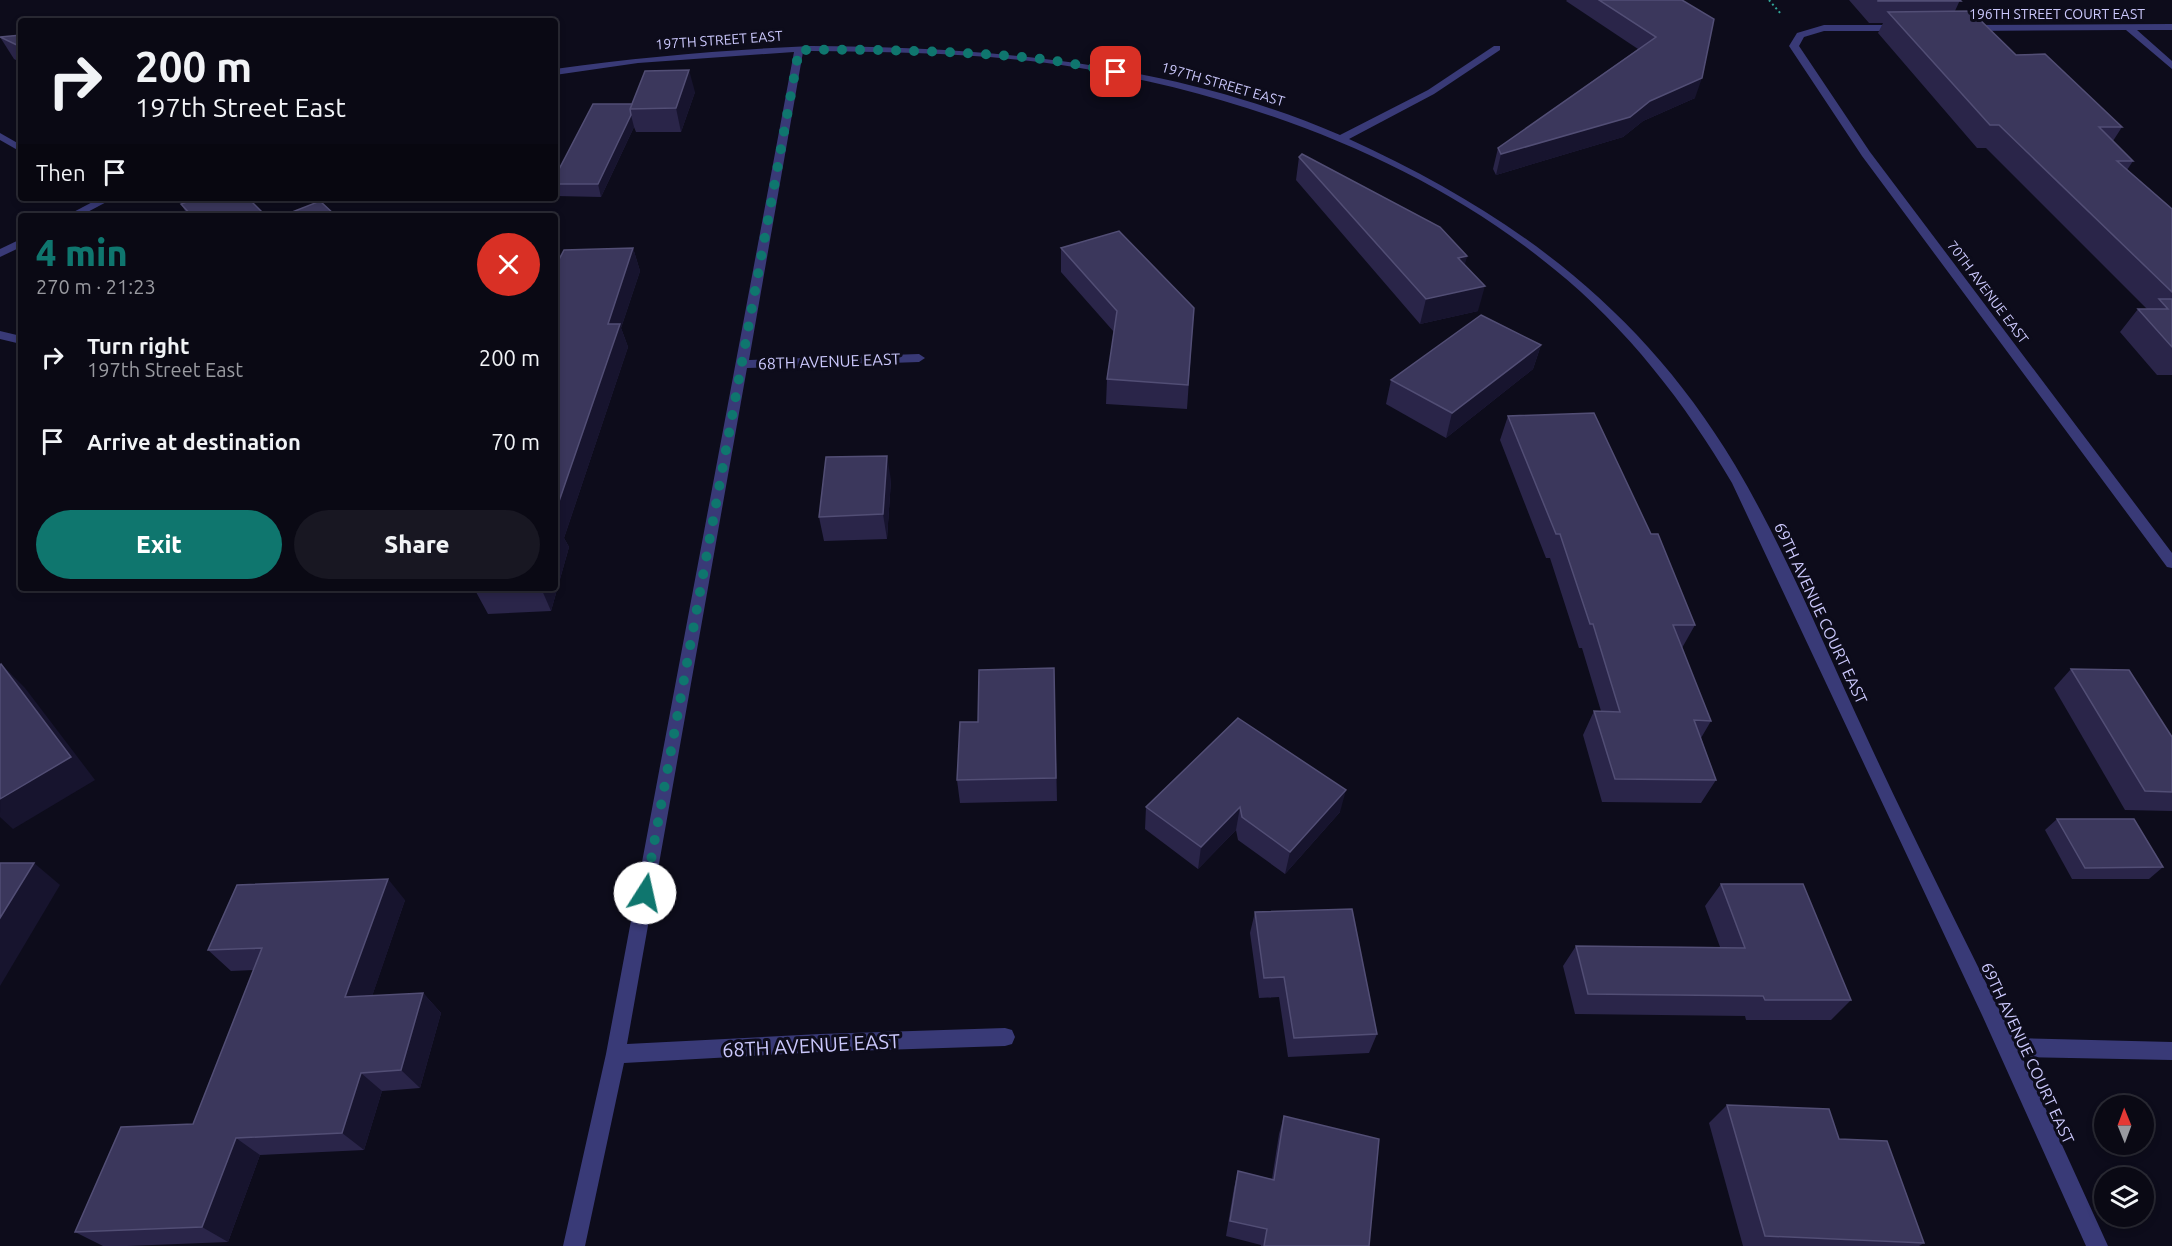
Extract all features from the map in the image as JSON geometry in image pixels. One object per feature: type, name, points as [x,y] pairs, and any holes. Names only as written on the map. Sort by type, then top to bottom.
[{"type":"street","points":[[2128,27],[2172,66]]},
{"type":"street","name":"196TH STREET COURT EAST","points":[[1953,28],[2172,27]]},
{"type":"street","name":"70TH AVENUE EAST","points":[[1906,28],[1824,28],[1800,35],[1794,46],[1866,154],[2172,563]]},
{"type":"street","points":[[1339,140],[1431,92],[1497,48]]},
{"type":"street","name":"197TH STREET EAST","points":[[558,72],[658,58],[799,50],[874,49],[1036,59],[1136,75],[1235,100],[1280,115],[1339,140]]},
{"type":"street","name":"68TH AVENUE EAST","points":[[574,1246],[616,1054],[799,50]]},
{"type":"street","points":[[0,136],[18,147]]},
{"type":"street","name":"69TH AVENUE COURT EAST","points":[[1339,140],[1408,169],[1488,215],[1546,257],[1575,281],[1640,346],[1707,431],[1754,512],[1928,885],[2007,1047],[2097,1246]]},
{"type":"street","points":[[77,213],[101,201]]},
{"type":"street","points":[[0,254],[18,244]]},
{"type":"street","points":[[0,335],[18,339]]},
{"type":"street","name":"68TH AVENUE EAST","points":[[740,364],[919,358]]},
{"type":"street","name":"68TH AVENUE EAST","points":[[616,1054],[820,1043],[1005,1037]]},
{"type":"street","points":[[2007,1047],[2172,1051]]},
{"type":"building","points":[[1599,0],[1682,0],[1714,19],[1702,78],[1650,101],[1630,117],[1501,154],[1498,148],[1656,37]]},
{"type":"building","points":[[1960,0],[1961,1],[1878,1]]},
{"type":"building","points":[[1971,11],[2016,55],[2045,54],[2122,127],[2099,127],[2133,161],[2117,161],[2172,209],[2172,292],[1999,125],[1990,125],[1888,12]]},
{"type":"building","points":[[18,35],[18,46],[0,37]]},
{"type":"building","points":[[689,70],[676,108],[630,109],[645,71]]},
{"type":"building","points":[[593,104],[632,104],[631,115],[598,184],[558,184],[558,171]]},
{"type":"building","points":[[1302,154],[1440,227],[1467,256],[1458,258],[1485,286],[1426,299],[1299,157]]},
{"type":"building","points":[[190,201],[251,201],[263,213],[189,213],[181,204]]},
{"type":"building","points":[[320,201],[333,213],[290,213]]},
{"type":"building","points":[[1119,231],[1194,308],[1188,385],[1107,379],[1117,311],[1061,248]]},
{"type":"building","points":[[633,248],[608,324],[620,324],[558,504],[558,261],[564,250]]},
{"type":"building","points":[[2159,299],[2172,299],[2172,347],[2138,309],[2168,309]]},
{"type":"building","points":[[1481,315],[1541,345],[1452,413],[1391,380]]},
{"type":"building","points":[[1594,413],[1651,534],[1658,534],[1695,625],[1673,625],[1711,721],[1694,720],[1716,780],[1615,779],[1594,711],[1620,712],[1593,624],[1590,624],[1560,534],[1556,534],[1508,416]]},
{"type":"building","points":[[887,456],[883,514],[819,517],[826,457]]},
{"type":"building","points":[[0,665],[71,757],[0,799]]},
{"type":"building","points":[[1054,668],[1056,778],[957,780],[960,722],[978,722],[979,670]]},
{"type":"building","points":[[2071,669],[2129,670],[2172,737],[2172,792],[2145,791]]},
{"type":"building","points":[[1238,718],[1346,790],[1290,852],[1242,817],[1240,807],[1201,847],[1146,807]]},
{"type":"building","points":[[2057,819],[2134,819],[2163,867],[2085,868]]},
{"type":"building","points":[[0,863],[34,863],[0,918]]},
{"type":"building","points":[[388,879],[345,997],[423,993],[401,1070],[361,1073],[342,1133],[236,1138],[202,1227],[75,1232],[121,1127],[193,1124],[262,948],[208,950],[237,885]]},
{"type":"building","points":[[1721,884],[1803,884],[1851,1000],[1765,1000],[1763,996],[1588,994],[1576,946],[1745,948]]},
{"type":"building","points":[[1352,909],[1377,1034],[1294,1038],[1284,977],[1264,978],[1255,912]]},
{"type":"building","points":[[1727,1105],[1829,1109],[1839,1139],[1887,1141],[1924,1243],[1765,1236]]},
{"type":"building","points":[[1284,1116],[1379,1139],[1369,1246],[1264,1246],[1267,1229],[1230,1221],[1238,1171],[1274,1180]]},
{"type":"route","points":[[645,893],[799,50],[874,49],[966,53],[1036,59],[1116,72]]}]
